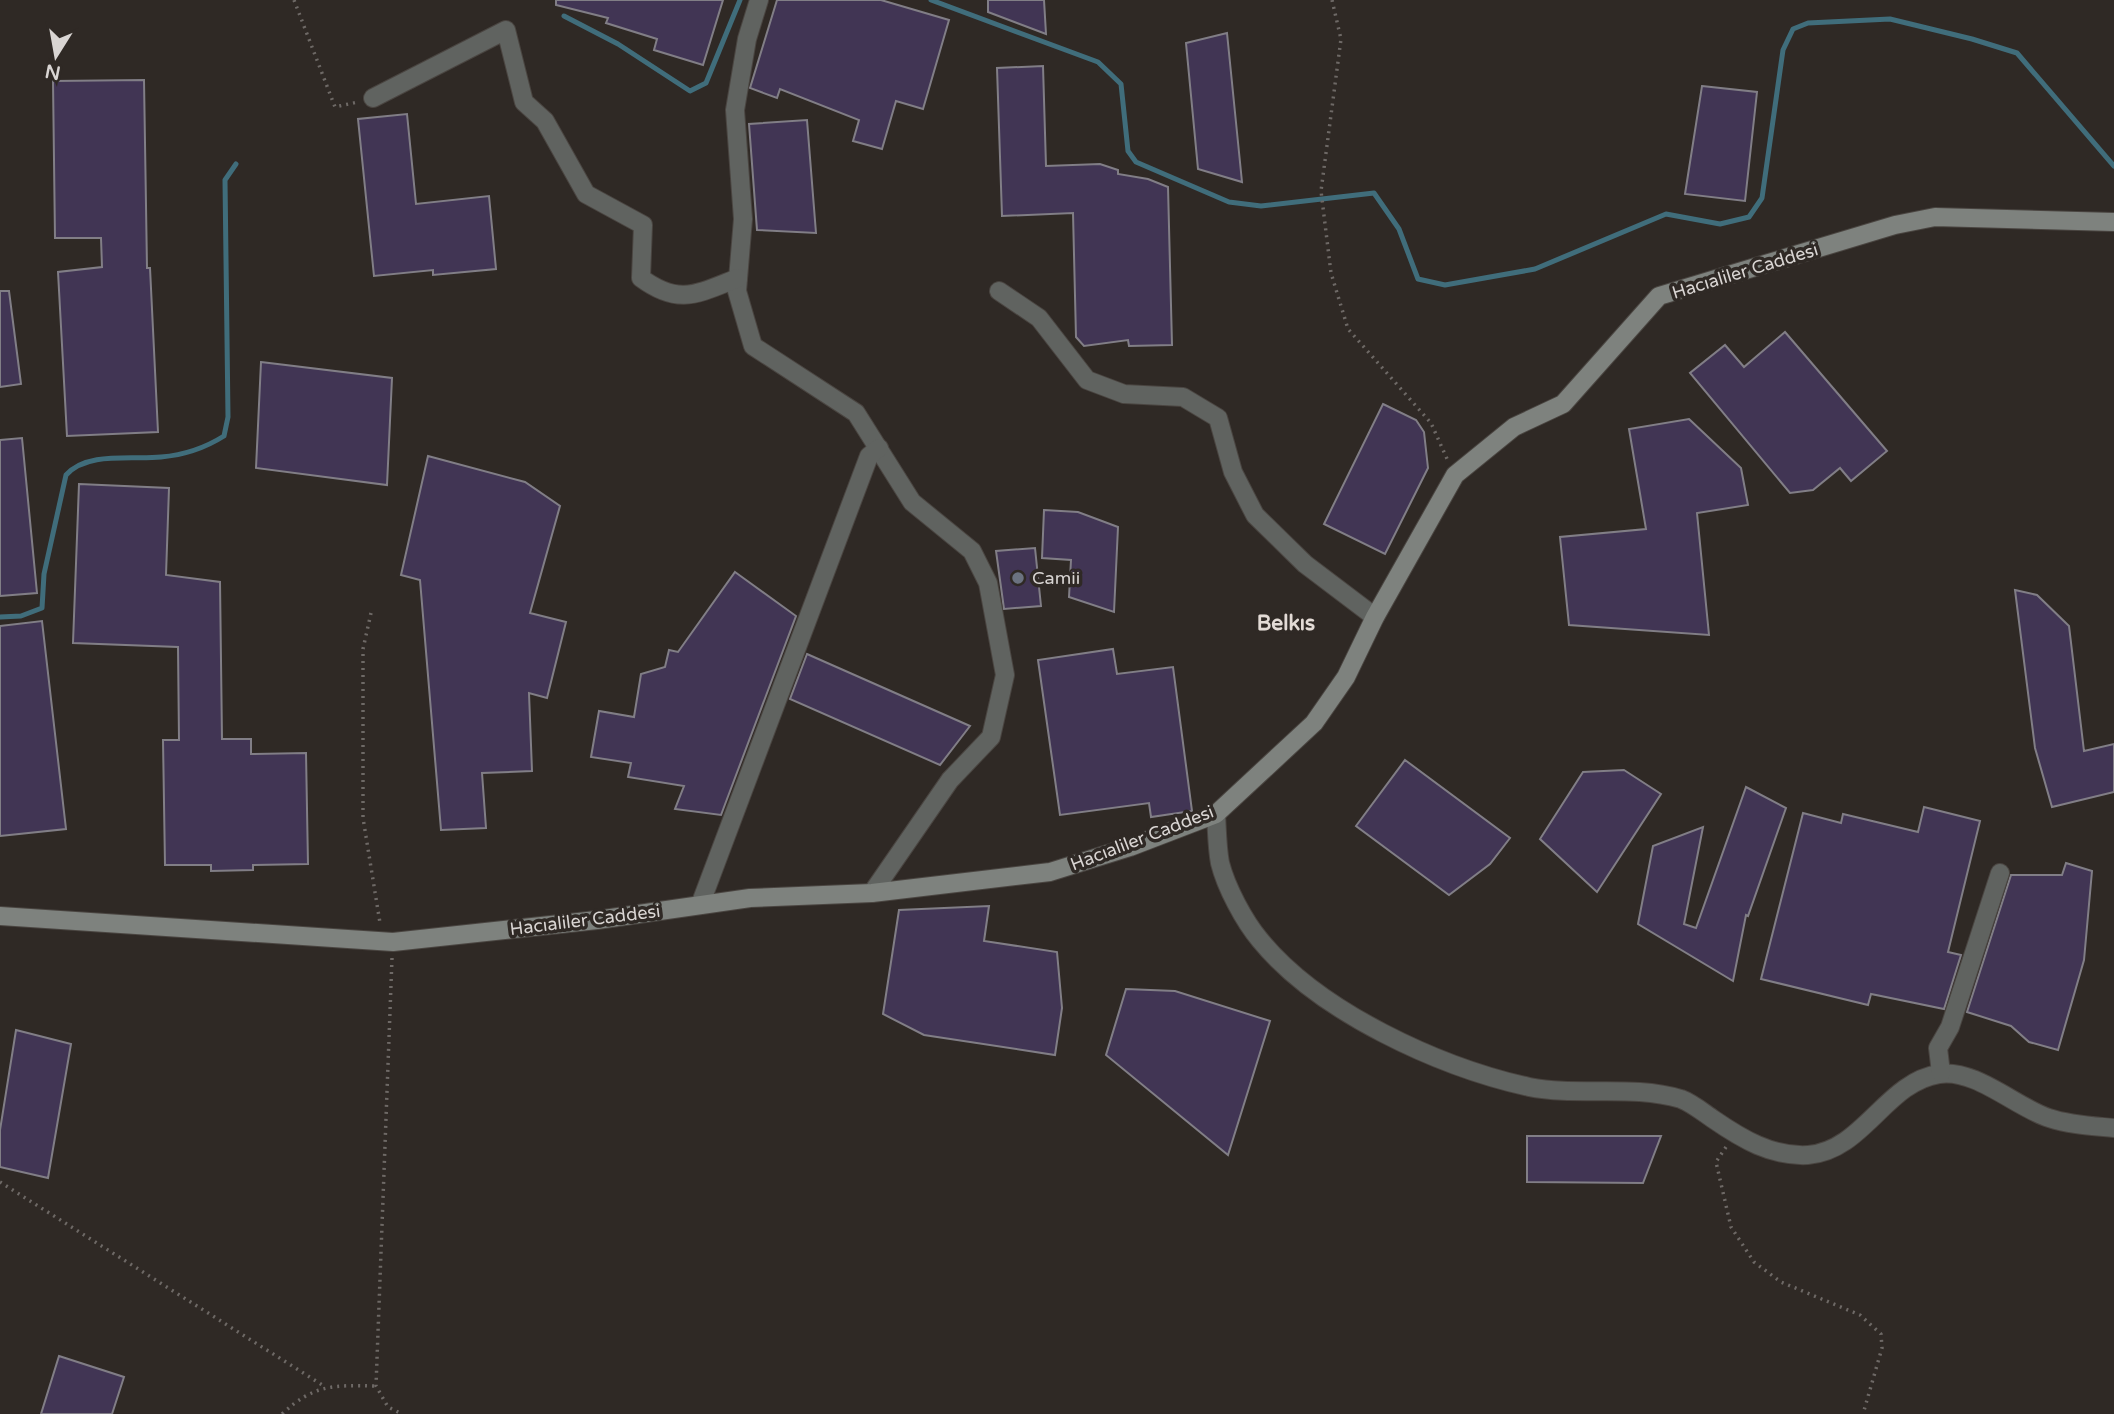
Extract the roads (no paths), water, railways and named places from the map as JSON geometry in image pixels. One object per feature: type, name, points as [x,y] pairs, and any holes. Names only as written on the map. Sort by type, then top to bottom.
[{"type":"street","points":[[760,0],[747,39],[735,110],[743,219],[737,291],[753,346],[856,413],[912,502],[972,551],[988,583],[1005,675],[991,737],[950,780],[872,893]]},
{"type":"street","points":[[373,98],[506,30],[524,102],[545,121],[586,194],[643,225],[640,278],[660,292],[690,297],[738,278]]},
{"type":"street","name":"Hacıaliler Caddesi","points":[[0,916],[388,941],[597,920],[750,898],[872,893],[1051,872],[1130,847],[1216,814],[1314,723],[1346,677],[1375,617],[1455,475],[1514,427],[1563,404],[1658,296],[1895,225],[1935,217],[2114,222]]},
{"type":"street","points":[[999,290],[1039,318],[1087,380],[1124,394],[1183,397],[1219,418],[1233,472],[1255,515],[1306,565],[1375,617]]},
{"type":"street","points":[[700,905],[869,456],[879,448]]},
{"type":"street","points":[[1216,814],[1220,864],[1238,904],[1259,939],[1303,982],[1359,1019],[1430,1054],[1532,1088],[1606,1090],[1682,1100],[1735,1134],[1778,1154],[1830,1152],[1911,1084],[1941,1073],[1972,1079],[2047,1117],[2114,1128]]},
{"type":"street","points":[[1941,1073],[1938,1048],[1950,1027],[2000,873]]},
{"type":"waterway","points":[[564,16],[618,44],[690,91],[706,83],[740,0]]},
{"type":"waterway","points":[[931,0],[1098,62],[1121,84],[1128,151],[1136,162],[1229,202],[1261,206],[1374,193],[1399,229],[1418,279],[1445,285],[1535,269],[1666,214],[1720,224],[1749,217],[1762,198],[1783,50],[1793,29],[1808,23],[1890,19],[2017,53],[2114,166]]},
{"type":"waterway","points":[[0,617],[21,616],[42,608],[44,574],[66,475],[75,467],[86,462],[110,458],[178,455],[224,436],[228,417],[225,180],[236,164]]},
{"type":"place","name":"Camii","points":[[1018,578]]},
{"type":"district","name":"Belkıs","points":[[1286,623]]}]
